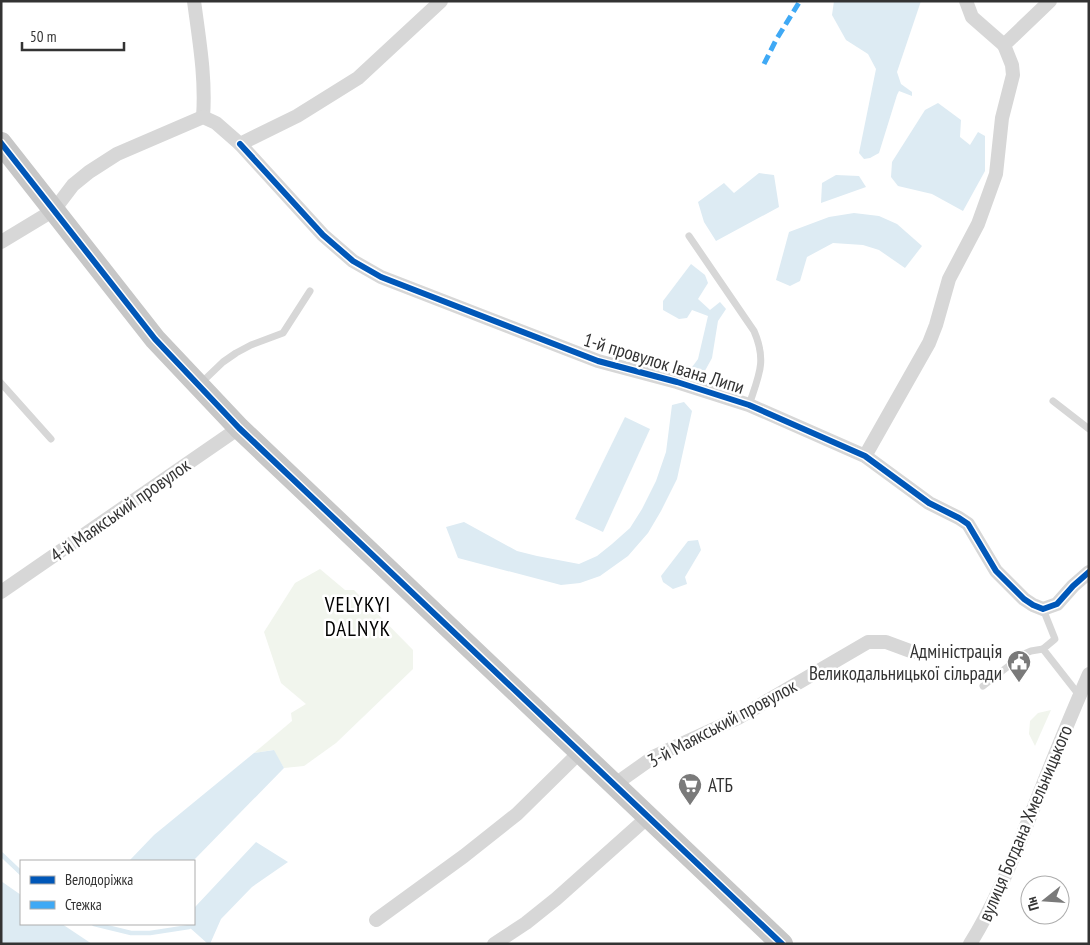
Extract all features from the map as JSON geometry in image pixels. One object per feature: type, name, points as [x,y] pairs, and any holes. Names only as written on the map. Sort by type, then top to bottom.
[{"type":"highway","points":[[1,143],[156,339],[198,386],[239,428],[782,944]]},
{"type":"street","points":[[1,242],[54,210],[73,185],[117,154],[203,117],[202,61],[194,1]]},
{"type":"street","points":[[240,144],[298,116],[358,78],[441,1]]},
{"type":"street","points":[[865,456],[929,342],[936,325],[949,279],[978,224],[996,174],[1002,118],[1013,75],[1012,65],[1004,45],[972,17],[966,1]]},
{"type":"street","points":[[1004,45],[1050,1]]},
{"type":"street","name":"1-й провулок Івана Липи","points":[[203,117],[216,123],[240,144],[324,235],[366,270],[598,361],[712,392],[749,405],[865,456],[929,503],[968,524],[975,533],[982,550],[996,572],[1024,599],[1043,608]]},
{"type":"street","name":"4-й Маякський провулок","points":[[1,592],[239,428]]},
{"type":"street","points":[[1043,608],[1050,607],[1061,601],[1073,586],[1089,572]]},
{"type":"street","name":"3-й Маякський провулок","points":[[614,785],[656,756],[738,718],[868,642],[886,642],[913,652]]},
{"type":"street","name":"вулиця Богдана Хмельницького","points":[[970,944],[982,925],[1006,877],[1084,699],[1089,674]]},
{"type":"street","points":[[376,920],[464,856],[517,814],[580,752]]},
{"type":"street","points":[[494,944],[512,933],[556,899],[648,817]]},
{"type":"lane","points":[[689,236],[754,331],[759,344],[761,362],[749,405]]},
{"type":"lane","points":[[198,386],[223,362],[236,353],[283,333],[310,292]]},
{"type":"lane","points":[[1,383],[51,439]]},
{"type":"lane","points":[[1052,401],[1089,429]]},
{"type":"lane","points":[[983,686],[1024,654],[1031,650],[1043,649],[1055,639],[1043,608]]},
{"type":"lane","points":[[1043,649],[1084,699]]},
{"type":"shaded area","points":[[834,1],[921,1],[897,72],[901,84],[912,92],[912,96],[899,91],[879,153],[870,158],[864,159],[859,153],[876,69],[868,54],[846,40],[832,15]]},
{"type":"shaded area","points":[[938,103],[961,120],[960,137],[970,145],[978,132],[985,136],[985,171],[963,211],[932,194],[898,186],[891,177],[892,162],[925,110]]},
{"type":"shaded area","points":[[759,173],[774,175],[779,207],[716,241],[704,222],[698,202],[724,183],[734,193]]},
{"type":"shaded area","points":[[836,175],[859,176],[866,187],[821,203],[822,183]]},
{"type":"shaded area","points":[[854,213],[879,216],[897,224],[922,246],[905,268],[879,250],[863,245],[833,243],[807,257],[800,281],[790,286],[776,280],[789,232],[829,217]]},
{"type":"shaded area","points":[[691,264],[705,275],[708,283],[698,299],[710,310],[720,302],[726,309],[718,321],[712,358],[701,378],[687,374],[698,359],[708,316],[692,310],[687,318],[679,319],[663,310],[663,301]]},
{"type":"shaded area","points":[[684,402],[692,411],[677,479],[648,533],[628,556],[600,576],[580,583],[561,585],[458,558],[446,527],[464,522],[517,551],[579,564],[597,556],[630,528],[642,509],[656,481],[666,452],[672,405]]},
{"type":"shaded area","points":[[625,417],[650,429],[603,532],[575,519]]},
{"type":"shaded area","points":[[698,540],[701,550],[685,577],[687,584],[673,589],[663,582],[661,576],[688,541]]},
{"type":"shaded area","points":[[320,569],[345,590],[354,590],[413,650],[413,669],[336,743],[304,766],[284,768],[273,750],[254,753],[292,721],[291,713],[306,704],[281,683],[264,632],[295,583]]},
{"type":"shaded area","points":[[1051,710],[1035,746],[1029,734],[1030,721],[1038,713]]},
{"type":"shaded area","points":[[274,750],[284,768],[194,860],[130,860],[154,835],[254,753]]},
{"type":"shaded area","points":[[256,842],[288,862],[252,887],[221,919],[210,944],[189,927],[189,925],[195,925],[195,907]]},
{"type":"shaded area","points":[[1,881],[20,894],[20,925],[64,925],[92,944],[1,944]]},
{"type":"waterway","points":[[1,854],[20,872]]},
{"type":"waterway","points":[[98,925],[131,933],[150,933],[189,927]]},
{"type":"marked path","points":[[764,64],[800,1]]},
{"type":"cycle path","points":[[1,143],[155,339],[239,428],[782,944]]},
{"type":"cycle path","points":[[240,144],[323,235],[353,261],[381,277],[598,361],[677,382],[749,405],[865,456],[929,503],[968,524],[996,571],[1024,599],[1033,605],[1043,609],[1057,604],[1089,572]]},
{"type":"place","name":"Адміністрація Великодальницької сільради","points":[[1019,683]]},
{"type":"place","name":"АТБ","points":[[690,806]]},
{"type":"district","name":"VELYKYI DALNYK","points":[[358,617]]}]
